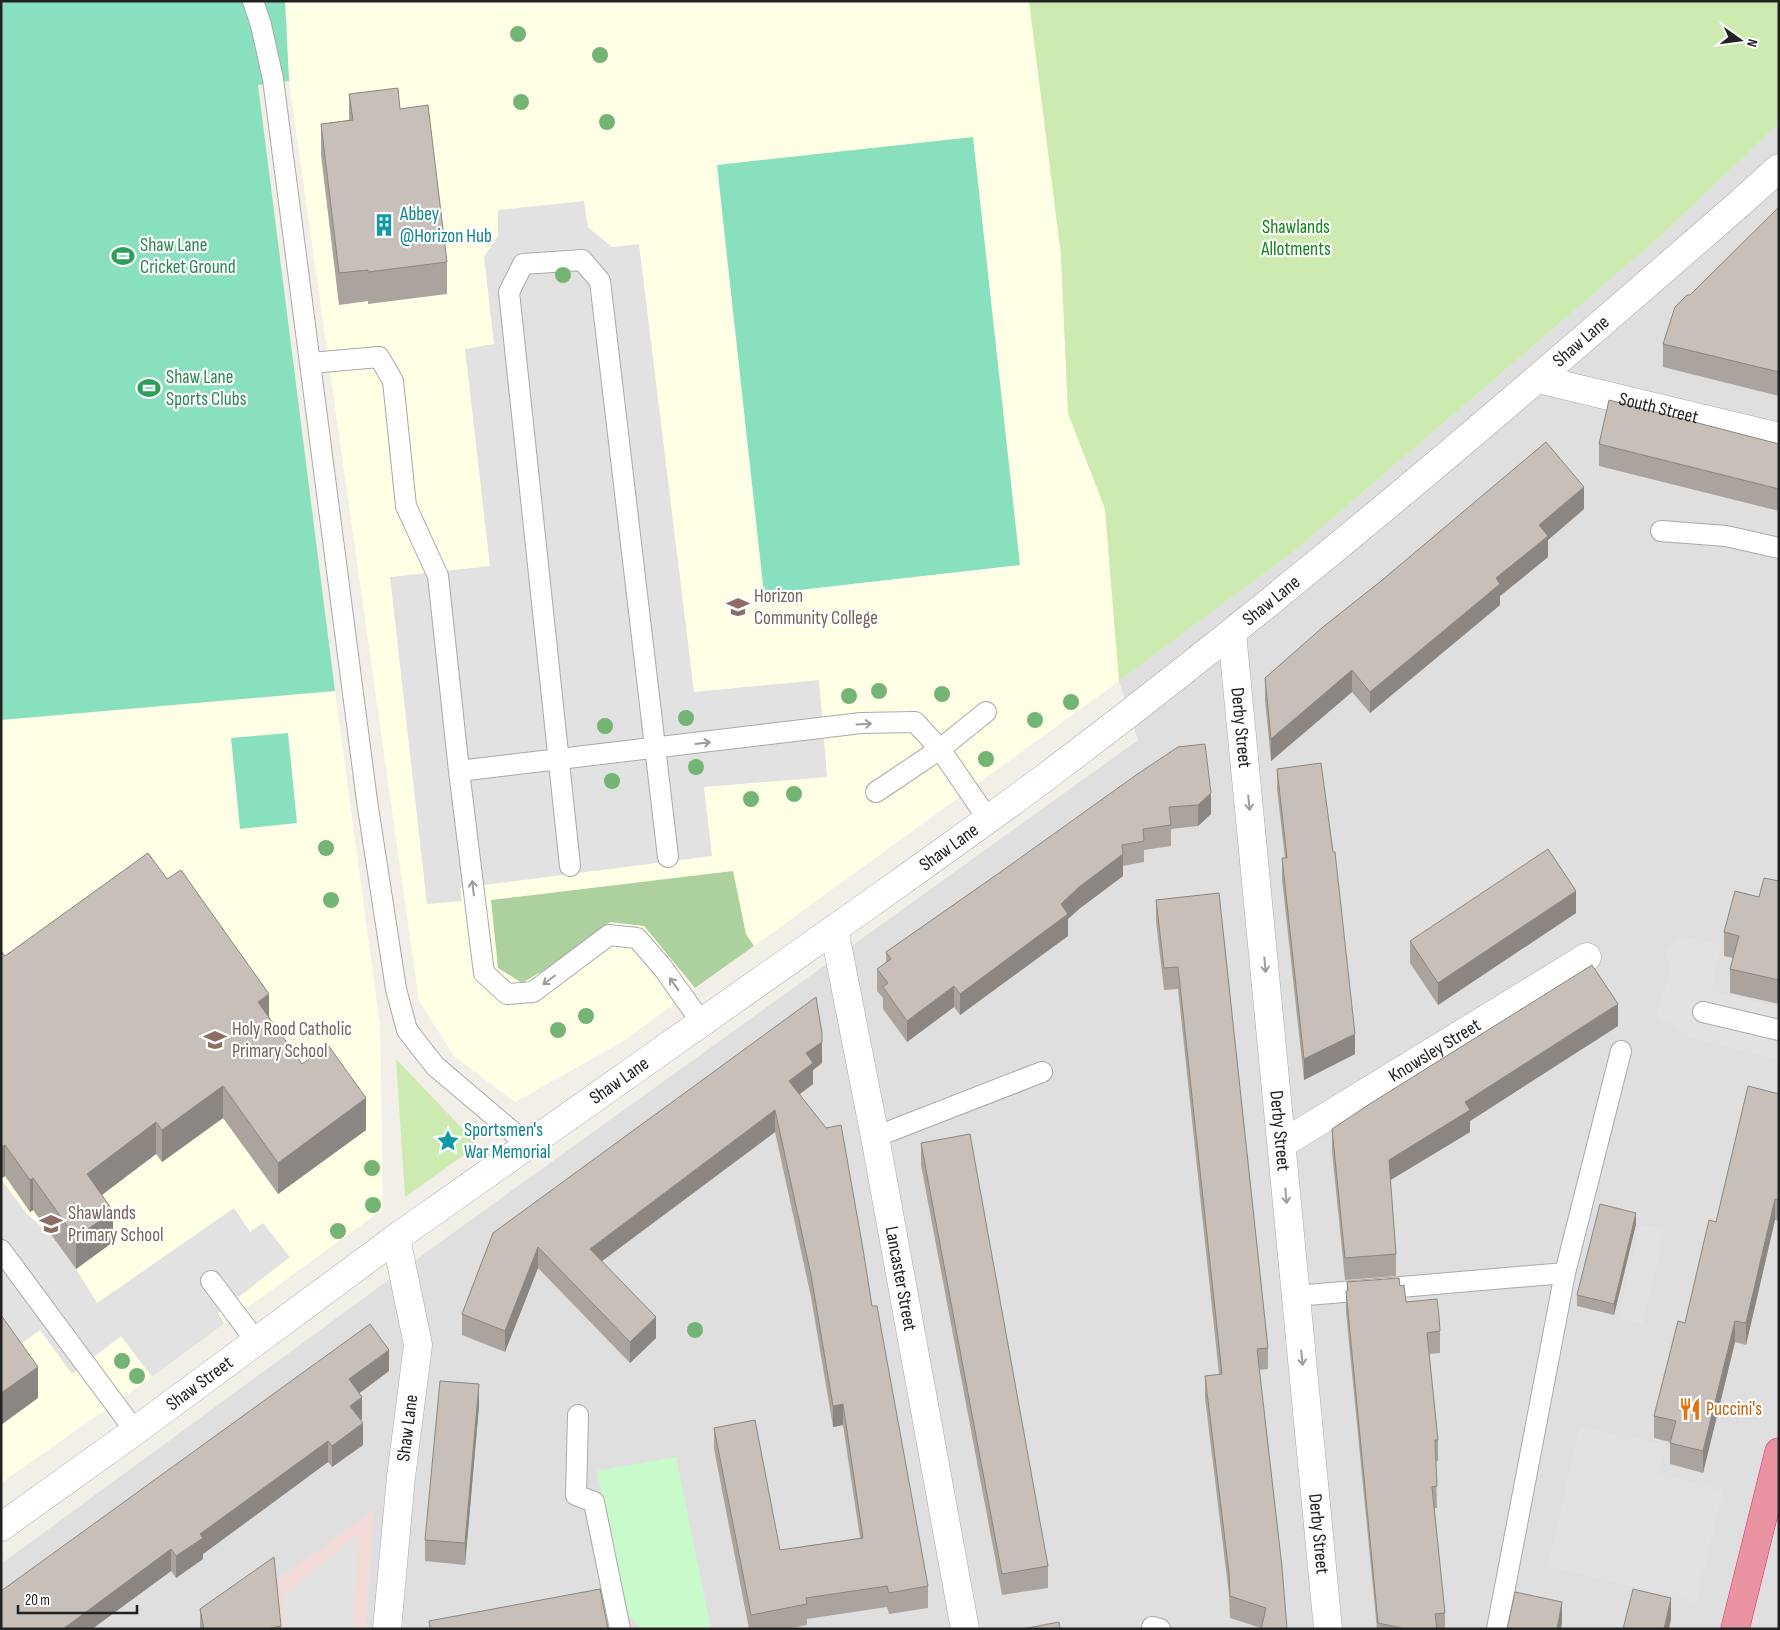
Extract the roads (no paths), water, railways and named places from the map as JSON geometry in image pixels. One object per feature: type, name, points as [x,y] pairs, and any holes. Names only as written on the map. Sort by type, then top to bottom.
[{"type":"highway","points":[[1735,1629],[1779,1452]]},
{"type":"street","name":"Shaw Lane","points":[[388,1629],[401,1478],[418,1345],[396,1238],[527,1144],[702,1024],[988,819],[1051,773],[1232,633],[1477,431],[1740,204],[1779,168]]},
{"type":"street","name":"South Street","points":[[1538,379],[1779,437]]},
{"type":"street","name":"Derby Street","points":[[1232,633],[1328,1629]]},
{"type":"street","name":"Lancaster Street","points":[[834,929],[875,1137],[958,1627]]},
{"type":"street","name":"Knowsley Street","points":[[1282,1144],[1587,957]]},
{"type":"street","name":"Shaw Street","points":[[1,1527],[135,1431],[396,1238]]},
{"type":"lane","points":[[253,1],[261,25],[273,79],[367,802],[396,989],[407,1030],[435,1066],[527,1144]]},
{"type":"lane","points":[[570,866],[509,292],[523,264],[582,260],[600,281],[668,857]]},
{"type":"lane","points":[[311,363],[380,356],[393,380],[406,506],[438,576],[459,772],[484,973],[507,994],[533,992],[609,935],[637,938],[663,968],[702,1024]]},
{"type":"lane","points":[[1661,531],[1726,536],[1779,548]]},
{"type":"lane","points":[[876,792],[940,749],[986,712]]},
{"type":"lane","points":[[459,772],[861,723],[916,722],[940,749],[988,819]]},
{"type":"lane","points":[[1703,1012],[1779,1030]]},
{"type":"lane","points":[[1497,1629],[1565,1273],[1622,1051]]},
{"type":"lane","points":[[875,1137],[1042,1072]]},
{"type":"lane","points":[[1,1250],[135,1431]]},
{"type":"lane","points":[[1296,1296],[1565,1273]]},
{"type":"lane","points":[[211,1280],[256,1341]]},
{"type":"lane","points":[[578,1415],[576,1495],[594,1502],[620,1629]]},
{"type":"place","name":"Abbey @Horizon Hub","points":[[384,225]]},
{"type":"place","name":"Shaw Lane Cricket Ground","points":[[123,256]]},
{"type":"place","name":"Shaw Lane Sports Clubs","points":[[149,388]]},
{"type":"place","name":"Horizon Community College","points":[[738,607]]},
{"type":"place","name":"Holy Rood Catholic Primary School","points":[[215,1040]]},
{"type":"place","name":"Sportsmen's War Memorial","points":[[448,1141]]},
{"type":"place","name":"Shawlands Primary School","points":[[51,1224]]},
{"type":"place","name":"Puccini's","points":[[1690,1409]]},
{"type":"park label","name":"Shawlands Allotments","points":[[1296,238]]}]
